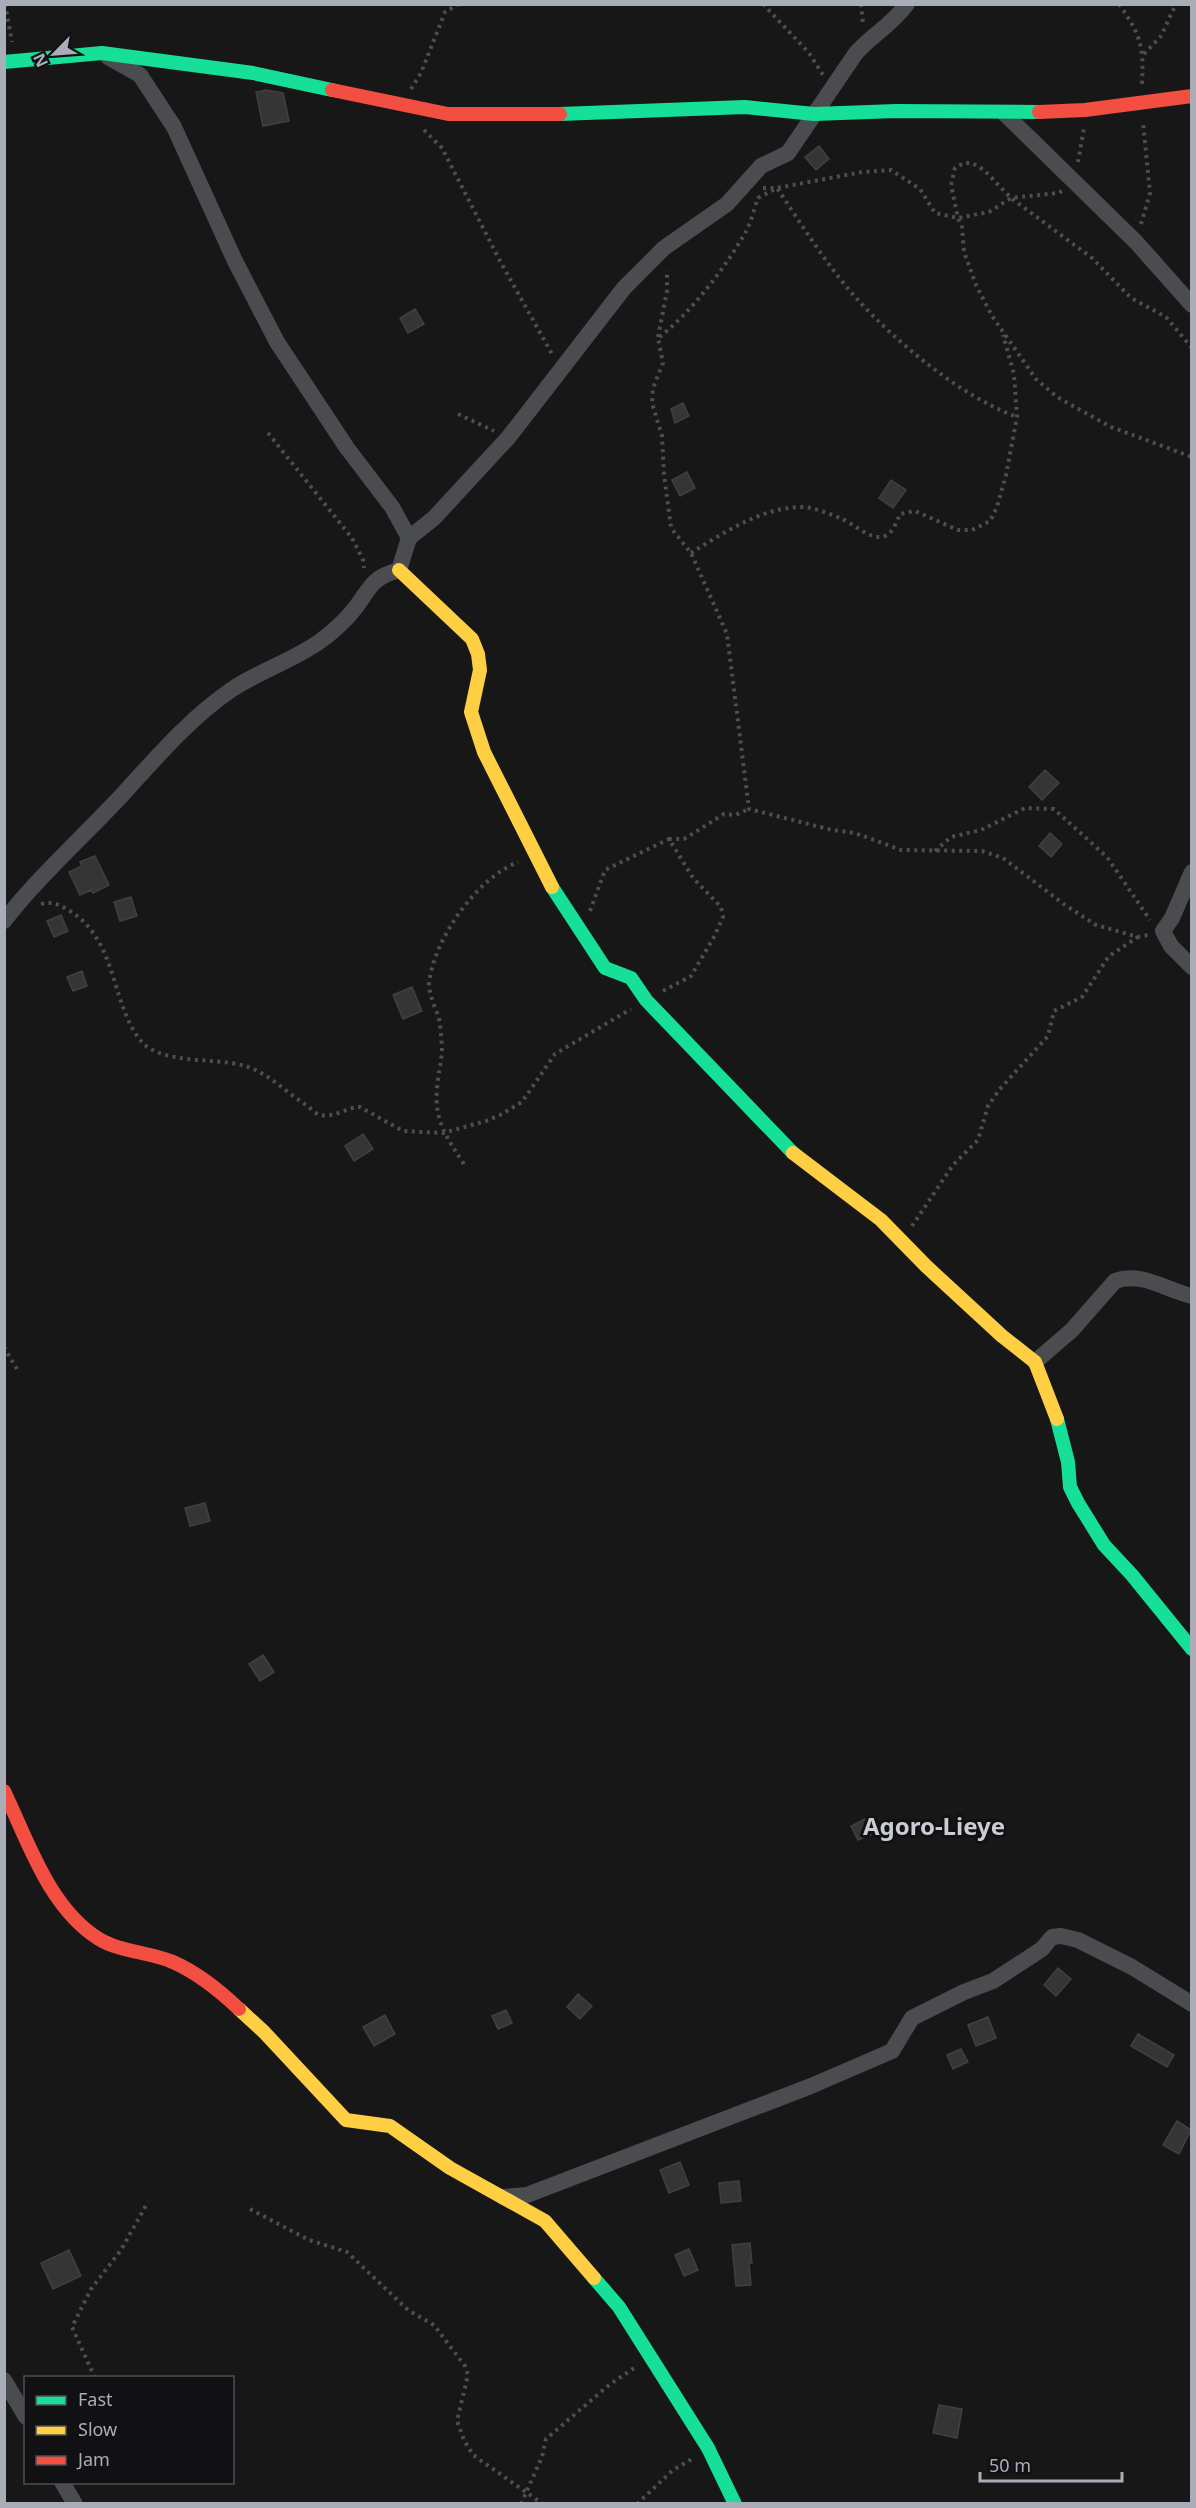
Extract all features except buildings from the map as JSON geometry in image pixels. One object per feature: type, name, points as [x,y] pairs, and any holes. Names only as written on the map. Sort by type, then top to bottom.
[{"type":"street","points":[[399,570],[409,538],[434,518],[508,438],[624,288],[664,248],[727,204],[761,166],[788,153],[831,88],[866,42],[887,27],[907,4]]},
{"type":"street","points":[[10,61],[102,53],[253,73],[448,114],[498,115],[745,107],[814,114],[897,111],[1004,113],[1085,110],[1191,96]]},
{"type":"street","points":[[102,53],[140,75],[174,127],[236,261],[277,342],[347,448],[392,507],[409,538]]},
{"type":"street","points":[[1004,113],[1136,242],[1191,305]]},
{"type":"street","points":[[7,918],[50,867],[183,731],[232,689],[319,642],[350,613],[365,590],[377,579],[399,570]]},
{"type":"street","points":[[399,570],[472,639],[478,654],[480,670],[471,712],[484,752],[551,886],[605,968],[631,978],[646,1000],[795,1155],[874,1214],[1002,1336],[1035,1362],[1054,1409],[1068,1462],[1070,1487],[1078,1503],[1104,1545],[1132,1575],[1191,1649]]},
{"type":"street","points":[[1191,872],[1172,918],[1163,931],[1171,946],[1191,967]]},
{"type":"street","points":[[1035,1362],[1072,1330],[1115,1281],[1125,1277],[1138,1278],[1191,1296]]},
{"type":"street","points":[[4,1791],[41,1869],[66,1910],[87,1930],[101,1940],[157,1956],[193,1973],[216,1988],[264,2032],[346,2120],[390,2126],[450,2168],[545,2221],[619,2307],[708,2448],[735,2504]]},
{"type":"street","points":[[499,2197],[527,2195],[790,2094],[892,2051],[912,2018],[964,1992],[993,1981],[1042,1949],[1052,1938],[1061,1936],[1094,1948],[1132,1967],[1191,2004]]},
{"type":"street","points":[[4,2380],[24,2414]]},
{"type":"street","points":[[63,2484],[75,2504]]},
{"type":"path","points":[[5,4],[10,61]]},
{"type":"path","points":[[399,105],[421,73],[445,12],[459,4]]},
{"type":"path","points":[[763,4],[809,53],[831,88]]},
{"type":"path","points":[[1119,4],[1135,28],[1144,55],[1141,104],[1150,193],[1136,242]]},
{"type":"path","points":[[1144,55],[1161,36],[1176,4]]},
{"type":"path","points":[[741,190],[777,188],[862,172],[891,170],[920,189],[935,213],[958,218],[989,212],[1011,198],[1058,194],[1074,180],[1086,120],[1085,110]]},
{"type":"path","points":[[421,127],[442,148],[500,261],[561,371]]},
{"type":"path","points":[[1191,348],[1166,317],[1131,298],[1092,258],[1011,198],[984,170],[972,163],[964,163],[955,168],[951,186],[962,227],[964,252],[976,285],[1001,329],[1036,379],[1057,397],[1111,428],[1191,457]]},
{"type":"path","points":[[658,338],[676,324],[728,260],[747,231],[758,198],[777,188]]},
{"type":"path","points":[[777,188],[824,256],[864,306],[903,342],[960,387],[998,410],[1017,417]]},
{"type":"path","points":[[664,248],[667,291],[658,338],[663,363],[653,388],[652,403],[662,436],[664,474],[672,528],[691,553],[727,634],[749,809]]},
{"type":"path","points":[[691,553],[728,531],[765,514],[800,507],[817,509],[849,522],[874,537],[884,537],[892,531],[900,514],[915,511],[958,531],[972,530],[990,521],[997,507],[1006,475],[1017,417],[1014,374],[1001,329]]},
{"type":"path","points":[[458,414],[508,438]]},
{"type":"path","points":[[268,433],[352,538],[363,560],[365,590]]},
{"type":"path","points":[[935,851],[951,837],[981,830],[1024,808],[1054,809],[1107,857],[1151,921],[1163,931]]},
{"type":"path","points":[[581,934],[605,870],[669,839],[684,839],[724,814],[735,815],[749,809],[832,830],[855,832],[901,850],[982,851],[1003,858],[1065,905],[1096,925],[1138,937]]},
{"type":"path","points":[[7,918],[43,903],[54,903],[81,918],[89,927],[111,965],[135,1032],[144,1044],[155,1052],[248,1067],[319,1115],[338,1114],[352,1107],[360,1107],[403,1131],[443,1133],[493,1118],[522,1102],[555,1054],[691,976],[714,938],[723,917],[721,907],[693,878],[669,839]]},
{"type":"path","points":[[464,1164],[443,1133],[437,1106],[442,1057],[441,1033],[429,986],[433,965],[444,939],[462,908],[503,868],[536,855]]},
{"type":"path","points":[[902,1241],[953,1165],[978,1140],[988,1106],[999,1090],[1048,1036],[1054,1011],[1082,997],[1109,956],[1138,937],[1163,931]]},
{"type":"path","points":[[4,1347],[18,1371]]},
{"type":"path","points":[[94,2376],[72,2327],[91,2289],[121,2250],[148,2202]]},
{"type":"path","points":[[250,2209],[309,2240],[347,2252],[408,2310],[434,2325],[465,2366],[468,2375],[457,2421],[473,2455],[543,2504]]},
{"type":"path","points":[[521,2504],[542,2457],[546,2439],[609,2385],[650,2357]]},
{"type":"path","points":[[637,2504],[673,2470],[708,2448]]},
{"type":"traffic: fast","points":[[4,62],[102,53],[253,73],[332,90]]},
{"type":"traffic: fast","points":[[560,114],[745,107],[814,114],[896,111],[1039,112]]},
{"type":"traffic: fast","points":[[552,887],[605,968],[631,978],[646,1000],[793,1153]]},
{"type":"traffic: fast","points":[[1057,1419],[1068,1462],[1070,1487],[1078,1503],[1104,1545],[1132,1575],[1192,1649]]},
{"type":"traffic: fast","points":[[594,2278],[619,2307],[708,2448],[735,2504]]},
{"type":"traffic: slow","points":[[399,570],[472,639],[478,654],[480,670],[471,712],[484,752],[552,887]]},
{"type":"traffic: slow","points":[[793,1153],[881,1220],[926,1266],[1002,1336],[1035,1362],[1057,1419]]},
{"type":"traffic: slow","points":[[239,2009],[264,2032],[346,2120],[390,2126],[450,2168],[545,2221],[594,2278]]},
{"type":"traffic: jam","points":[[332,90],[448,114],[560,114]]},
{"type":"traffic: jam","points":[[1039,112],[1085,110],[1192,96]]},
{"type":"traffic: jam","points":[[4,1791],[31,1852],[53,1892],[82,1926],[107,1943],[182,1966],[208,1983],[239,2009]]},
{"type":"district","name":"Agoro-Lieye","points":[[934,1825]]}]
